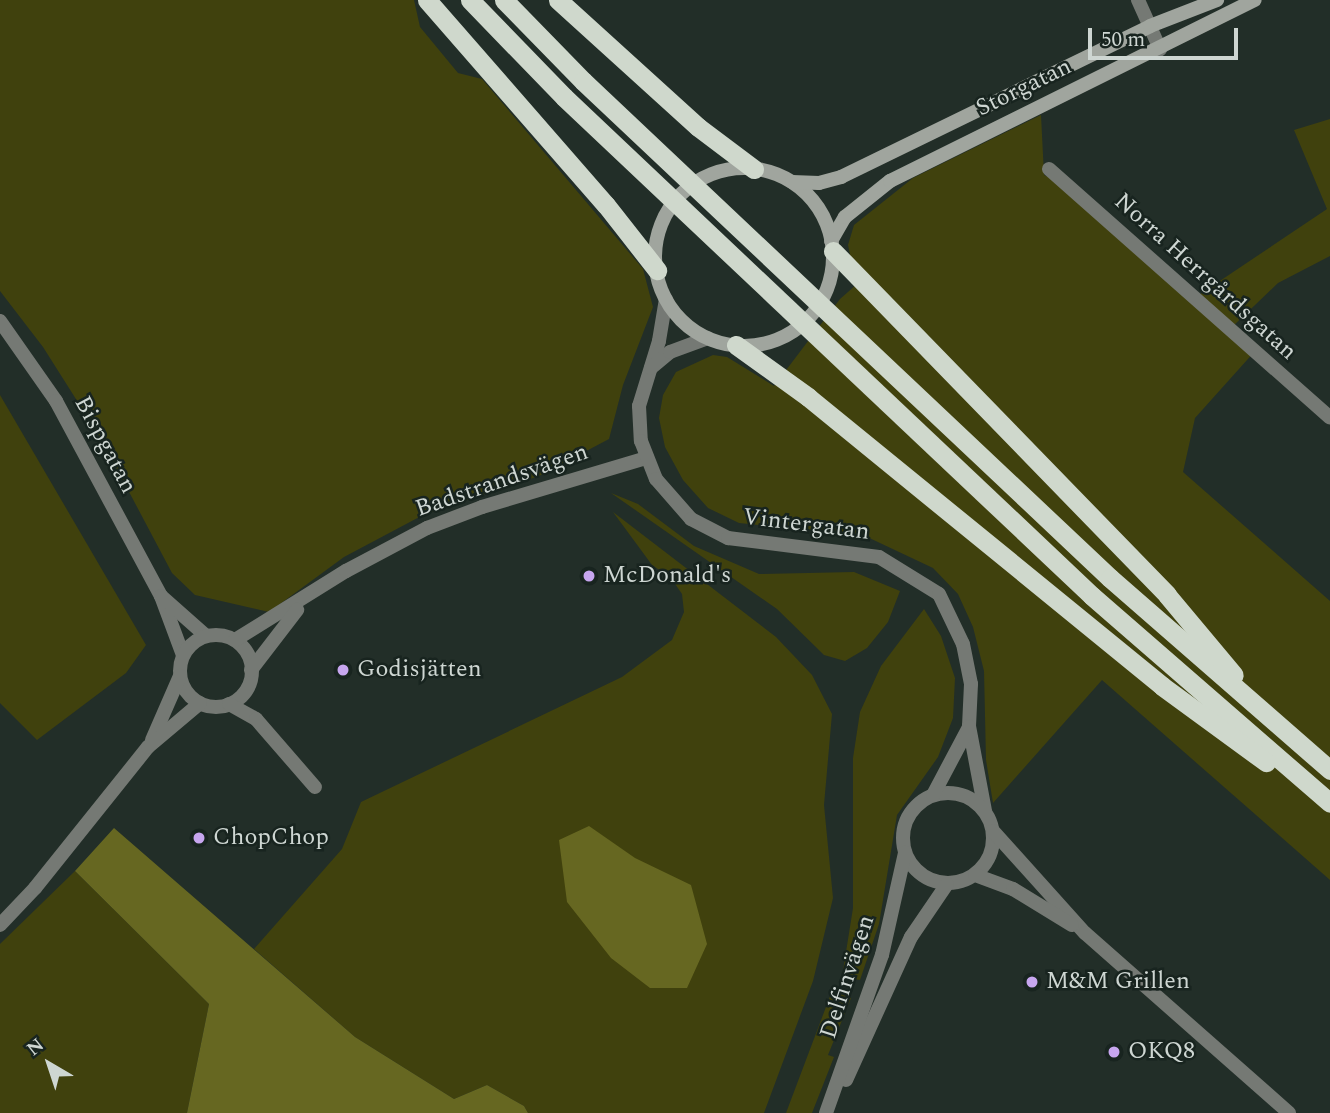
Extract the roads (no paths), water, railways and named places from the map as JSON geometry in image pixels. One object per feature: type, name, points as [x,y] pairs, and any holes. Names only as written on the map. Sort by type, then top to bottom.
[{"type":"highway","points":[[426,0],[625,227],[657,270]]},
{"type":"highway","points":[[470,0],[564,97],[1082,586],[1330,803]]},
{"type":"highway","points":[[504,0],[583,81],[1110,578],[1330,770]]},
{"type":"highway","points":[[558,0],[698,127],[754,169]]},
{"type":"highway","points":[[832,254],[1167,595],[1270,719]]},
{"type":"highway","points":[[736,345],[808,397],[1162,686],[1330,809]]},
{"type":"main road","name":"Storgatan","points":[[792,182],[819,183],[841,177],[1150,26],[1217,0]]},
{"type":"main road","name":"Storgatan","points":[[832,254],[845,217],[890,181],[1255,0]]},
{"type":"main road","points":[[729,169],[754,169],[792,182],[818,208],[832,254],[812,313],[773,341],[736,345],[708,338],[684,322],[666,299],[657,270],[658,236],[666,215],[688,188],[729,169]]},
{"type":"street","points":[[1138,0],[1160,49]]},
{"type":"street","name":"Norra Herrgårdsgatan","points":[[1049,169],[1328,413]]},
{"type":"street","name":"Vintergatan","points":[[666,299],[639,406],[646,458],[679,508],[728,538],[770,547],[854,550],[879,557],[922,580],[950,609],[963,645],[971,684],[970,726],[985,811]]},
{"type":"street","name":"Bispgatan","points":[[0,321],[56,401],[162,596],[183,655]]},
{"type":"street","points":[[650,369],[670,352],[708,338]]},
{"type":"street","name":"Badstrandsvägen","points":[[235,640],[304,600],[346,571],[427,528],[482,507],[646,458]]},
{"type":"street","name":"Bispgatan","points":[[162,596],[206,636]]},
{"type":"street","name":"Badstrandsvägen","points":[[256,719],[247,688],[251,670],[304,600]]},
{"type":"street","points":[[148,747],[180,676],[183,655],[206,636],[235,640],[247,653],[251,670]]},
{"type":"street","points":[[0,925],[35,888],[148,747],[200,703],[190,696],[180,676]]},
{"type":"street","points":[[229,704],[247,688]]},
{"type":"street","name":"Badstrandsvägen","points":[[200,703],[229,704],[256,719],[315,787]]},
{"type":"street","name":"Vintergatan","points":[[933,795],[970,726]]},
{"type":"street","points":[[993,831],[990,856],[975,875],[947,884],[921,875],[905,853],[907,818],[933,795],[952,792],[971,798],[985,811],[993,831],[1085,933],[1289,1113]]},
{"type":"street","name":"Delfinvägen","points":[[828,1113],[882,955],[905,853]]},
{"type":"street","points":[[975,875],[1013,889],[1085,933]]},
{"type":"street","name":"Delfinvägen","points":[[828,1113],[911,937],[947,884]]},
{"type":"place","name":"McDonald's","points":[[589,576]]},
{"type":"place","name":"Godisjätten","points":[[343,670]]},
{"type":"place","name":"ChopChop","points":[[199,838]]},
{"type":"place","name":"M&M Grillen","points":[[1032,982]]},
{"type":"place","name":"OKQ8","points":[[1114,1052]]}]
